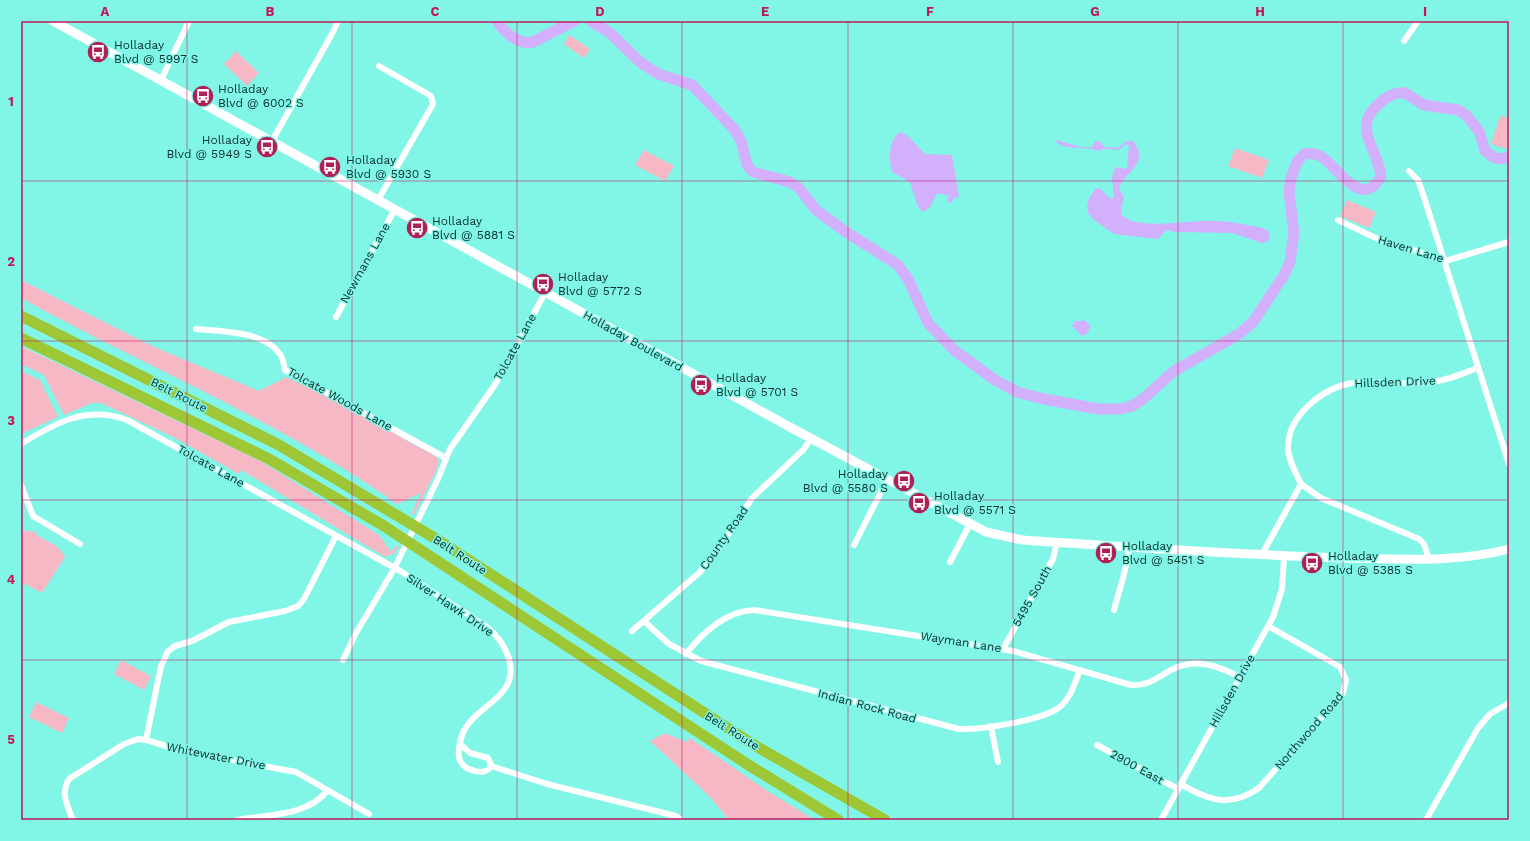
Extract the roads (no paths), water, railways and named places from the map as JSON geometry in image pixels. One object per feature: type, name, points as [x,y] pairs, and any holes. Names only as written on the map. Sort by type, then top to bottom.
[{"type":"highway","points":[[21,311],[67,338]]},
{"type":"highway","name":"Belt Route","points":[[21,316],[279,445],[438,540],[754,745],[885,820]]},
{"type":"highway","name":"Belt Route","points":[[21,338],[269,459],[384,526],[747,764],[838,820]]},
{"type":"main road","name":"Holladay Boulevard","points":[[53,21],[811,439],[970,524],[1000,536],[1057,542],[1261,556],[1430,559],[1470,557],[1509,549]]},
{"type":"street","points":[[161,80],[189,21]]},
{"type":"street","points":[[272,141],[334,32],[338,21]]},
{"type":"street","points":[[1404,41],[1418,21]]},
{"type":"street","points":[[378,200],[433,104],[431,96],[379,66]]},
{"type":"street","points":[[1408,171],[1418,180],[1509,464]]},
{"type":"street","name":"Newmans Lane","points":[[336,317],[395,209]]},
{"type":"street","name":"Haven Lane","points":[[1338,220],[1382,241],[1445,261],[1509,242]]},
{"type":"street","name":"Tolcate Lane","points":[[343,660],[356,633],[394,569],[456,439],[496,383],[545,293]]},
{"type":"street","name":"Tolcate Woods Lane","points":[[196,329],[242,334],[262,341],[279,352],[285,370],[446,458]]},
{"type":"street","name":"Hillsden Drive","points":[[1301,484],[1289,454],[1290,436],[1294,424],[1302,412],[1325,393],[1340,386],[1353,383],[1436,382],[1477,368]]},
{"type":"street","name":"Tolcate Lane","points":[[21,444],[52,426],[76,416],[96,414],[119,417],[172,444],[394,569]]},
{"type":"street","name":"County Road","points":[[632,631],[645,622],[700,572],[721,546],[752,498],[799,453],[811,439]]},
{"type":"street","points":[[854,545],[887,480]]},
{"type":"street","points":[[1261,556],[1301,484],[1321,498],[1419,539],[1424,544],[1430,559]]},
{"type":"street","points":[[21,485],[34,516],[80,544]]},
{"type":"street","points":[[950,562],[970,524]]},
{"type":"street","points":[[73,820],[65,796],[65,786],[69,779],[124,744],[138,739],[146,740],[161,666],[168,651],[175,646],[192,641],[229,622],[285,611],[298,606],[304,599],[336,536]]},
{"type":"street","name":"5495 South","points":[[1003,649],[1053,559],[1057,542]]},
{"type":"street","points":[[1114,610],[1121,583],[1126,572],[1129,547]]},
{"type":"street","name":"Hillsden Drive","points":[[1161,820],[1268,626],[1280,596],[1284,556]]},
{"type":"street","name":"Silver Hawk Drive","points":[[394,569],[487,627],[496,635],[506,652],[510,671],[507,686],[498,698],[470,721],[462,734],[460,744],[459,758],[464,767],[484,772],[491,766]]},
{"type":"street","name":"Wayman Lane","points":[[686,654],[700,638],[726,618],[736,613],[754,610],[1003,649],[1131,685],[1147,684],[1176,668],[1195,663],[1215,665],[1240,677]]},
{"type":"street","name":"Indian Rock Road","points":[[645,622],[669,644],[701,661],[948,728],[964,729],[991,726],[1037,717],[1057,709],[1069,697],[1080,670]]},
{"type":"street","name":"Northwood Road","points":[[1179,787],[1219,801],[1241,799],[1250,794],[1262,785],[1343,693],[1346,680],[1340,667],[1268,626]]},
{"type":"street","points":[[1426,820],[1478,728],[1494,711],[1509,703]]},
{"type":"street","points":[[991,726],[998,762]]},
{"type":"street","name":"Whitewater Drive","points":[[146,740],[190,753],[291,770],[301,774],[327,791],[369,814]]},
{"type":"street","name":"Silver Hawk Drive","points":[[460,744],[470,752],[488,758],[491,761],[491,766]]},
{"type":"street","name":"2900 East","points":[[1098,746],[1179,787]]},
{"type":"street","name":"Silver Hawk Drive","points":[[491,766],[547,784],[676,816],[681,820]]},
{"type":"street","points":[[237,820],[300,810],[316,802],[327,791]]},
{"type":"waterway","points":[[497,21],[508,34],[522,42],[533,42],[574,21]]},
{"type":"waterway","points":[[591,21],[610,33],[640,62],[658,74],[692,85],[734,129],[741,141],[747,165],[753,172],[790,182],[799,188],[816,210],[846,232],[898,265],[908,279],[928,323],[955,351],[995,380],[1017,392],[1044,399],[1098,409],[1120,409],[1132,406],[1143,399],[1174,371],[1239,334],[1253,322],[1284,275],[1290,262],[1294,233],[1289,192],[1291,178],[1297,162],[1304,154],[1311,153],[1318,155],[1328,162],[1350,184],[1358,188],[1366,189],[1374,186],[1381,176],[1379,166],[1368,138],[1366,129],[1367,121],[1371,112],[1388,97],[1398,93],[1405,93],[1424,105],[1458,110],[1466,115],[1479,131],[1485,151],[1495,158],[1502,159],[1509,156]]},
{"type":"place","name":"Holladay Blvd @ 5997 S","points":[[98,52]]},
{"type":"place","name":"Holladay Blvd @ 6002 S","points":[[203,96]]},
{"type":"place","name":"Holladay Blvd @ 5949 S","points":[[267,147]]},
{"type":"place","name":"Holladay Blvd @ 5930 S","points":[[330,167]]},
{"type":"place","name":"Holladay Blvd @ 5881 S","points":[[417,228]]},
{"type":"place","name":"Holladay Blvd @ 5772 S","points":[[543,284]]},
{"type":"place","name":"Holladay Blvd @ 5701 S","points":[[701,385]]},
{"type":"place","name":"Holladay Blvd @ 5580 S","points":[[904,481]]},
{"type":"place","name":"Holladay Blvd @ 5571 S","points":[[919,503]]},
{"type":"place","name":"Holladay Blvd @ 5451 S","points":[[1106,553]]},
{"type":"place","name":"Holladay Blvd @ 5385 S","points":[[1312,563]]}]
